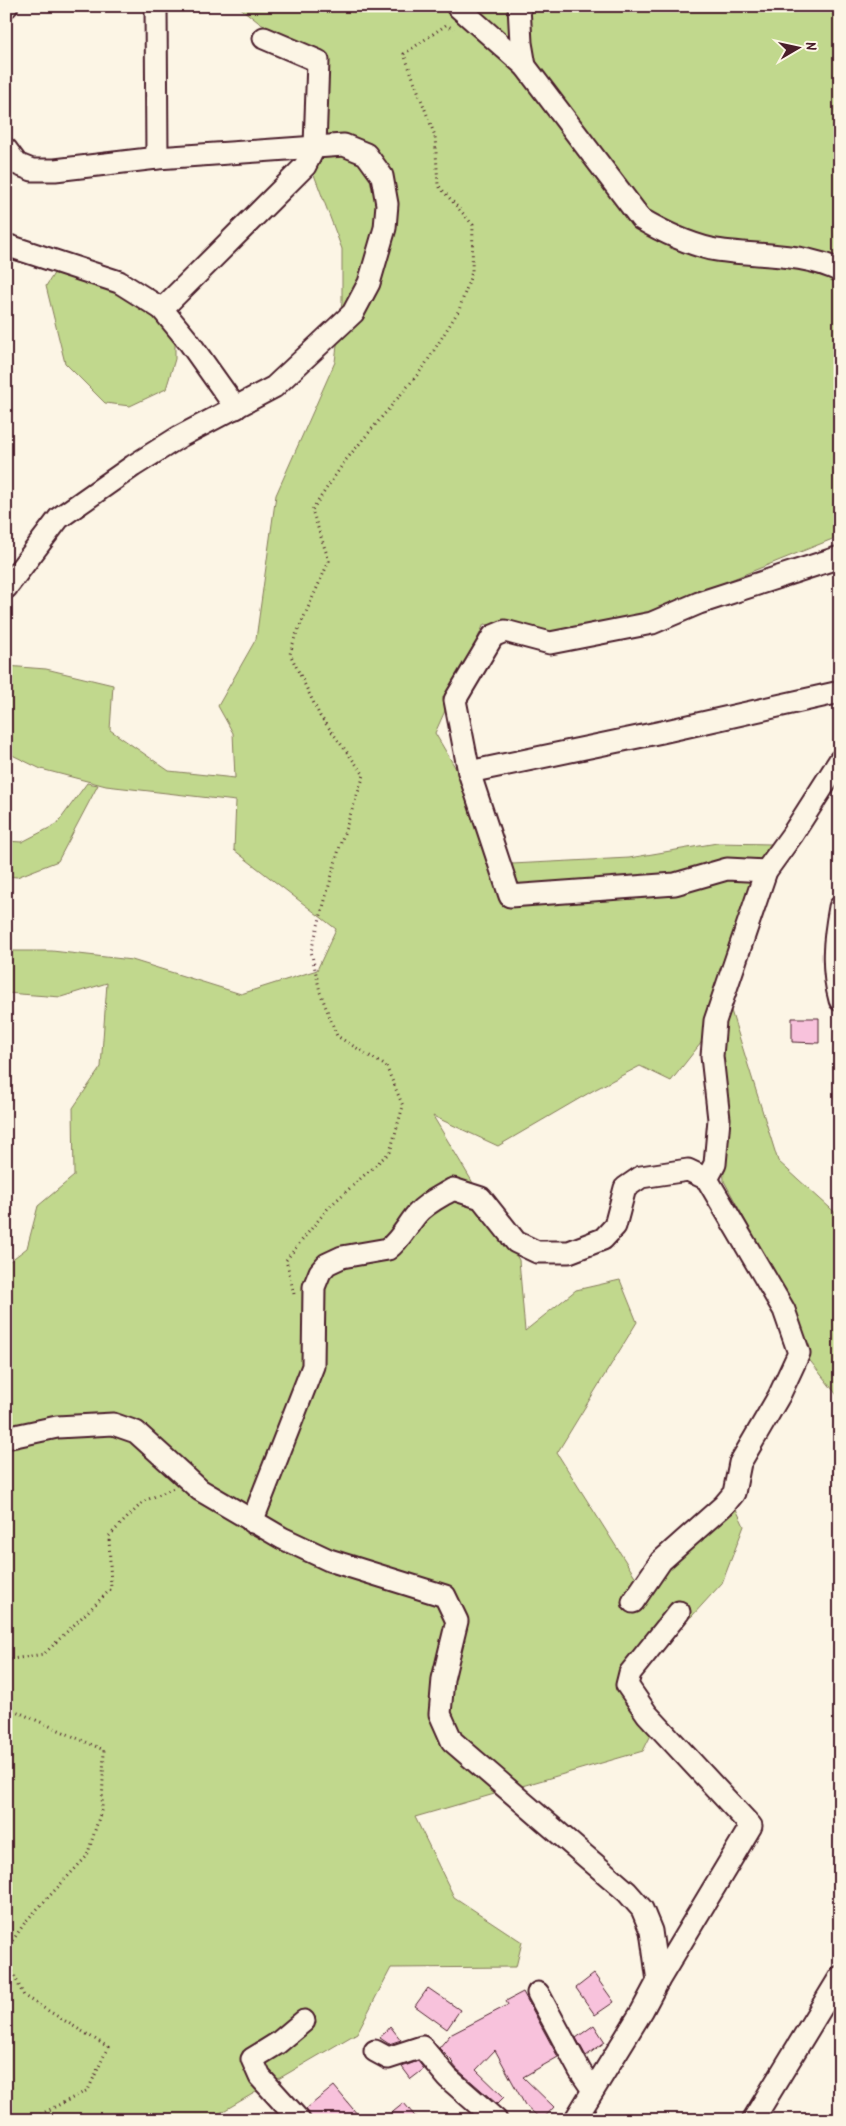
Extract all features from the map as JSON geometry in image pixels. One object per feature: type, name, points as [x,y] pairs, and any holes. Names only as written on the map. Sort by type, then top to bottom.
[{"type":"street","points":[[156,6],[157,158]]},
{"type":"street","points":[[457,6],[525,66],[640,219],[668,235],[711,249],[808,260],[840,271]]},
{"type":"street","points":[[519,6],[521,43],[525,66]]},
{"type":"street","points":[[162,309],[305,166],[315,146],[318,62],[264,38]]},
{"type":"street","points":[[6,149],[17,164],[32,170],[55,170],[157,158],[344,144],[366,154],[382,176],[387,204],[385,228],[369,283],[353,313],[274,387],[179,436],[59,518],[6,588]]},
{"type":"street","points":[[6,246],[119,282],[162,309],[189,342],[236,408]]},
{"type":"street","points":[[766,870],[726,869],[675,884],[510,896],[469,772],[455,700],[494,636],[505,631],[550,643],[652,623],[699,603],[840,557]]},
{"type":"street","points":[[469,772],[662,732],[840,692]]},
{"type":"street","points":[[707,1179],[715,1164],[719,1119],[712,1056],[716,1021],[766,870],[792,835],[840,760]]},
{"type":"street","points":[[840,907],[834,937],[840,1000]]},
{"type":"street","points":[[252,1522],[313,1366],[314,1287],[320,1272],[327,1264],[342,1257],[388,1249],[417,1214],[432,1201],[453,1189],[481,1198],[516,1242],[537,1252],[569,1252],[603,1239],[615,1226],[625,1188],[641,1177],[688,1170],[707,1179],[784,1310],[799,1353],[779,1396],[740,1463],[734,1493],[724,1505],[661,1561],[633,1602]]},
{"type":"street","points":[[6,1438],[56,1428],[113,1424],[136,1432],[200,1490],[252,1522],[329,1560],[445,1596],[457,1620],[443,1679],[440,1714],[452,1741],[627,1892],[642,1909],[651,1932],[658,1980]]},
{"type":"street","points":[[582,2117],[593,2090],[751,1826],[647,1714],[627,1685],[630,1672],[679,1612]]},
{"type":"street","points":[[753,2120],[840,1977]]},
{"type":"street","points":[[538,1993],[580,2071],[593,2090]]},
{"type":"street","points":[[299,2120],[260,2078],[252,2059],[278,2043],[304,2021]]},
{"type":"street","points":[[375,2051],[388,2058],[422,2047],[448,2078],[496,2120]]},
{"type":"path","points":[[294,1294],[286,1260],[329,1207],[390,1152],[403,1106],[386,1066],[337,1036],[320,992],[311,951],[341,842],[364,775],[320,716],[290,654],[295,637],[329,562],[312,510],[345,461],[423,368],[459,310],[472,272],[473,225],[438,185],[435,136],[404,54],[446,25],[454,29]]},
{"type":"path","points":[[6,1660],[44,1654],[111,1588],[109,1536],[144,1501],[190,1481]]},
{"type":"path","points":[[6,1697],[11,1709],[104,1750],[102,1808],[87,1856],[26,1922],[6,1950]]},
{"type":"path","points":[[6,1958],[24,1996],[108,2047],[88,2090],[43,2113],[35,2120]]},
{"type":"green space","points":[[238,6],[840,6],[840,536],[631,620],[553,637],[484,624],[435,733],[512,864],[629,858],[717,843],[772,844],[711,1004],[701,1043],[671,1081],[640,1066],[594,1090],[498,1146],[433,1116],[519,1260],[525,1331],[576,1290],[620,1280],[637,1322],[557,1453],[643,1589],[735,1507],[744,1526],[722,1583],[692,1616],[635,1655],[620,1680],[654,1729],[643,1751],[415,1817],[454,1897],[522,1942],[516,1967],[391,1968],[357,2033],[208,2120],[6,2120],[6,1264],[27,1248],[38,1206],[74,1176],[73,1108],[101,1067],[107,983],[61,997],[6,993],[6,951],[52,951],[132,960],[241,994],[317,970],[336,929],[234,850],[236,801],[106,786],[41,769],[6,752],[6,666],[46,669],[113,685],[110,730],[169,771],[235,778],[233,733],[218,706],[256,639],[276,495],[335,362],[342,302],[342,249],[313,172],[318,62],[258,22]]},
{"type":"green space","points":[[60,264],[128,285],[175,337],[175,359],[166,389],[130,406],[105,403],[65,363],[46,286]]},
{"type":"green space","points":[[87,783],[98,785],[58,861],[17,877],[6,876],[6,841],[22,842],[57,824]]},
{"type":"green space","points":[[728,1001],[778,1161],[840,1217],[840,1399],[804,1353],[796,1315],[724,1181],[717,1053]]},
{"type":"building","points":[[792,1018],[819,1018],[819,1043],[792,1042]]},
{"type":"building","points":[[594,1974],[614,2002],[595,2015],[576,1988]]},
{"type":"building","points":[[428,1988],[460,2010],[447,2029],[415,2006]]},
{"type":"building","points":[[523,1992],[558,2057],[523,2077],[554,2107],[542,2120],[525,2105],[495,2050],[476,2070],[504,2097],[497,2104],[457,2069],[454,2063],[439,2048],[450,2035],[508,2005],[506,2001]]},
{"type":"building","points":[[594,2025],[605,2042],[586,2056],[576,2038]]},
{"type":"building","points":[[390,2026],[401,2040],[389,2044],[380,2038]]},
{"type":"building","points":[[418,2061],[424,2069],[411,2079],[402,2067]]},
{"type":"building","points":[[334,2086],[362,2120],[313,2120],[306,2109]]},
{"type":"building","points":[[404,2103],[418,2120],[383,2120]]}]
